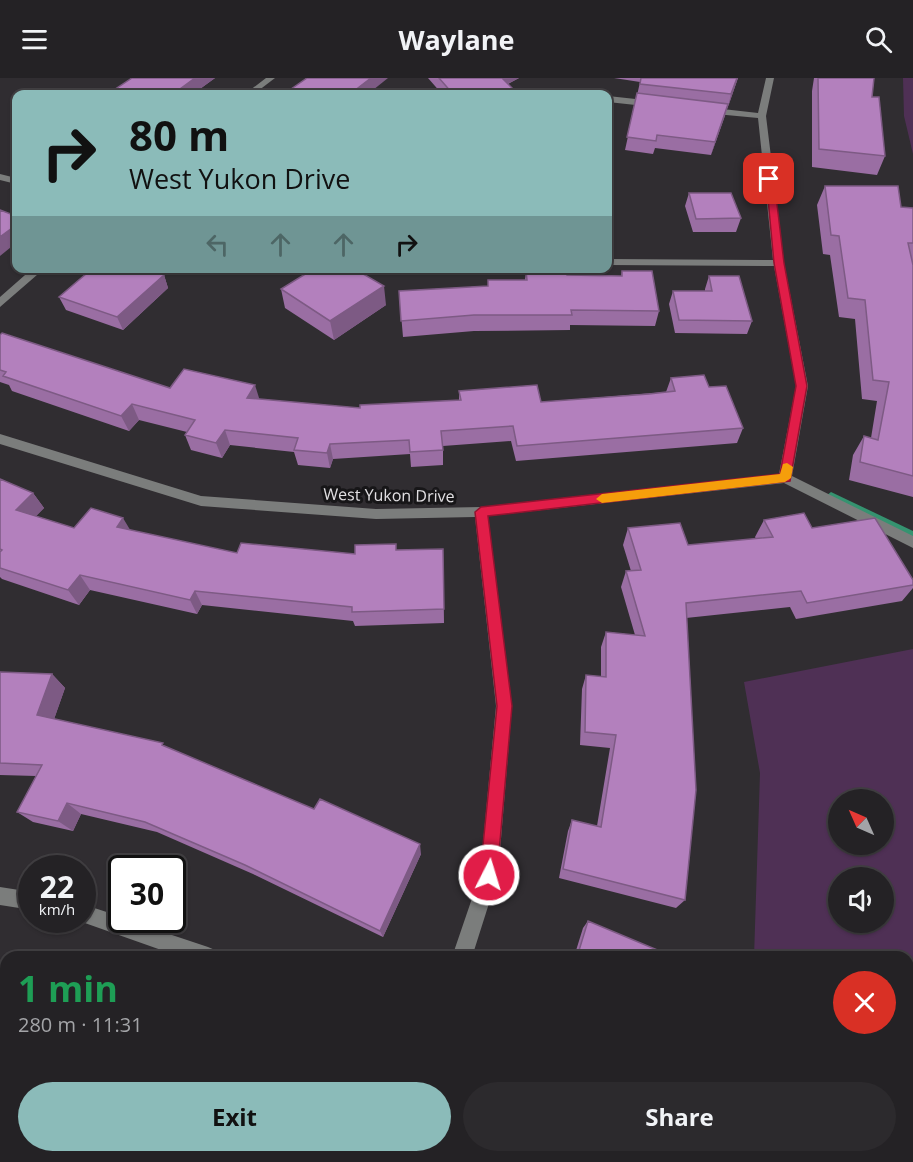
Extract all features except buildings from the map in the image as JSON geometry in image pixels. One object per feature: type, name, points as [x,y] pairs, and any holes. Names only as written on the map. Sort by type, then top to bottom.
[{"type":"street","points":[[254,90],[271,78]]},
{"type":"street","points":[[770,78],[762,116],[779,263],[802,386],[785,478],[913,542]]},
{"type":"street","points":[[612,99],[667,106]]},
{"type":"street","points":[[691,108],[762,116]]},
{"type":"street","points":[[612,262],[779,263]]},
{"type":"street","points":[[0,303],[34,273]]},
{"type":"street","name":"West Yukon Drive","points":[[0,439],[201,501],[376,514],[481,512],[785,478]]},
{"type":"street","points":[[464,951],[489,875],[504,706],[481,512]]},
{"type":"street","points":[[0,896],[18,899]]},
{"type":"street","points":[[96,918],[191,951]]},
{"type":"shaded area","points":[[903,78],[913,78],[913,154],[904,116]]},
{"type":"shaded area","points":[[913,649],[913,951],[754,951],[760,773],[744,682]]},
{"type":"waterway","points":[[831,496],[913,535]]},
{"type":"slow traffic","points":[[602,499],[785,478],[787,467]]},
{"type":"route","points":[[489,875],[504,706],[481,512],[785,478],[802,386],[779,263],[769,179]]}]
